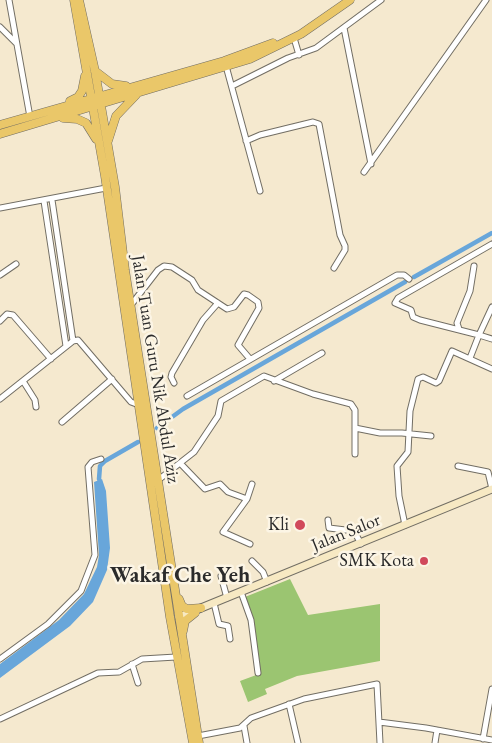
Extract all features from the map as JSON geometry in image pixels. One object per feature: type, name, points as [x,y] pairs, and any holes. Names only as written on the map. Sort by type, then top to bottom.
[{"type":"main road","name":"Jalan Tuan Guru Nik Abdul Aziz","points":[[74,0],[92,102],[104,142],[198,739]]},
{"type":"main road","name":"Jalan Tuan Guru Nik Abdul Aziz","points":[[80,0],[100,100],[106,188],[164,566],[176,657],[193,743]]},
{"type":"main road","points":[[95,72],[112,84],[136,90],[272,43],[319,17],[342,0]]},
{"type":"main road","points":[[0,134],[92,102],[250,59],[294,38],[322,21],[350,0]]},
{"type":"main road","points":[[56,113],[78,97],[82,91],[86,72]]},
{"type":"main road","points":[[0,125],[30,116],[56,113],[86,123],[104,142],[116,116],[136,90]]},
{"type":"main road","name":"Jalan Salor","points":[[179,617],[492,489]]},
{"type":"main road","points":[[164,566],[173,611],[179,617],[176,626],[184,693]]},
{"type":"main road","points":[[175,585],[180,603],[184,608],[198,610]]},
{"type":"main road","points":[[184,654],[183,624],[198,610]]},
{"type":"street","points":[[10,0],[30,116]]},
{"type":"street","points":[[232,86],[299,54],[316,48],[381,0]]},
{"type":"street","points":[[364,172],[486,0]]},
{"type":"street","points":[[0,27],[16,43]]},
{"type":"street","points":[[344,28],[371,164]]},
{"type":"street","points":[[294,38],[299,54]]},
{"type":"street","points":[[226,66],[260,190]]},
{"type":"street","points":[[246,141],[260,135],[313,122],[319,124],[340,235],[345,246],[334,268]]},
{"type":"street","points":[[0,208],[52,200],[106,188]]},
{"type":"street","points":[[52,200],[73,341]]},
{"type":"street","points":[[44,201],[66,346]]},
{"type":"street","points":[[492,244],[396,300],[395,303],[411,310],[415,319],[492,339]]},
{"type":"street","points":[[0,276],[16,264]]},
{"type":"street","points":[[130,306],[158,270],[168,266],[192,280],[198,290],[227,309],[232,308],[244,294],[258,302],[258,311],[238,345],[250,359]]},
{"type":"street","points":[[459,329],[457,323],[470,291],[474,266]]},
{"type":"street","points":[[187,396],[397,274],[404,275],[409,279]]},
{"type":"street","points":[[174,383],[171,377],[172,373],[203,320],[218,303]]},
{"type":"street","points":[[470,358],[492,307]]},
{"type":"street","points":[[0,321],[7,314],[13,315],[51,359]]},
{"type":"street","points":[[0,399],[66,346],[73,341],[81,341],[131,402],[139,405]]},
{"type":"street","points":[[405,525],[399,496],[397,466],[407,456],[412,402],[418,379],[423,377],[436,382],[439,381],[450,352],[470,358],[492,369]]},
{"type":"street","points":[[274,381],[322,353]]},
{"type":"street","points":[[157,481],[194,452],[218,416],[221,401],[264,376],[274,381],[351,404],[355,410],[355,454]]},
{"type":"street","points":[[62,422],[112,379]]},
{"type":"street","points":[[23,381],[35,400],[36,407]]},
{"type":"street","points":[[355,428],[380,433],[431,436]]},
{"type":"street","points":[[0,659],[48,624],[81,591],[95,555],[88,467],[92,462],[101,458]]},
{"type":"street","points":[[180,463],[205,489],[220,484],[228,492],[247,499]]},
{"type":"street","points":[[458,466],[488,472],[492,489]]},
{"type":"street","points":[[250,544],[223,532],[247,499],[252,484]]},
{"type":"street","points":[[328,520],[329,528],[354,531],[361,544]]},
{"type":"street","points":[[252,561],[263,572],[266,582]]},
{"type":"street","points":[[221,576],[227,598]]},
{"type":"street","points":[[241,592],[251,620],[258,673]]},
{"type":"street","points":[[213,603],[219,624],[228,626],[230,639]]},
{"type":"street","points":[[0,718],[71,684],[103,672],[119,672],[142,660],[176,657]]},
{"type":"street","points":[[132,664],[138,683]]},
{"type":"street","points":[[198,739],[244,726],[251,718],[304,699],[378,684],[380,743]]},
{"type":"street","points":[[483,738],[490,712],[492,689]]},
{"type":"street","points":[[289,704],[295,723],[298,743]]},
{"type":"street","points":[[379,722],[492,740]]},
{"type":"street","points":[[244,726],[247,743]]},
{"type":"street","points":[[435,743],[437,730]]},
{"type":"green space","points":[[290,579],[308,615],[380,604],[380,661],[297,676],[265,689],[267,694],[248,702],[240,681],[259,674],[245,597]]},
{"type":"water","points":[[102,479],[106,491],[110,548],[107,570],[93,602],[70,626],[0,678],[0,664],[59,620],[84,594],[97,567],[99,555],[94,482]]},
{"type":"waterway","points":[[414,277],[492,233]]},
{"type":"waterway","points":[[157,428],[183,409],[405,282]]},
{"type":"waterway","points":[[99,479],[100,466],[105,461],[138,442]]},
{"type":"place","name":"Kli","points":[[300,525]]},
{"type":"place","name":"SMK Kota","points":[[424,561]]},
{"type":"district","name":"Wakaf Che Yeh","points":[[180,576]]}]
